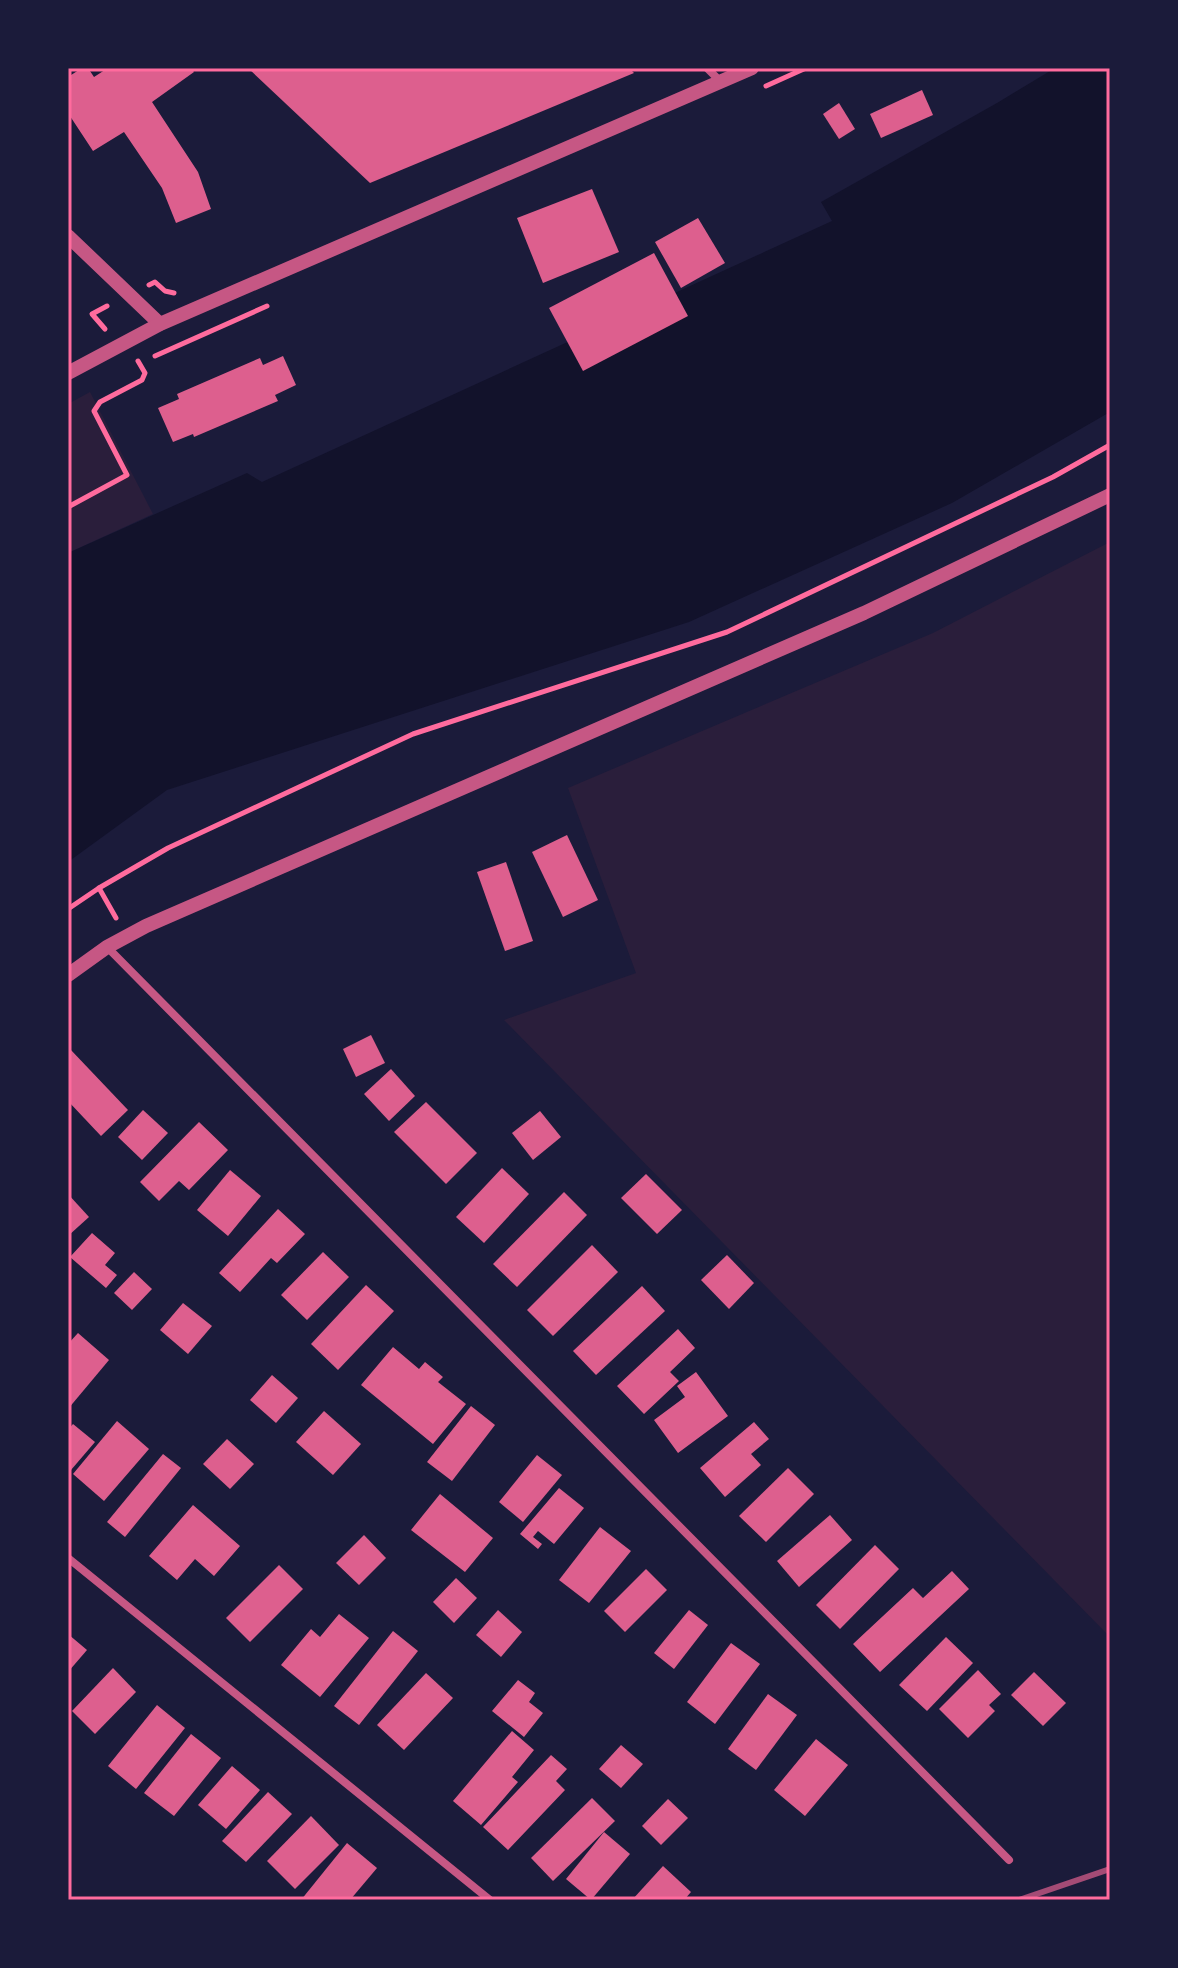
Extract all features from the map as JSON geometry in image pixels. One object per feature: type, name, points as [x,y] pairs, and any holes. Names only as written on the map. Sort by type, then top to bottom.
[{"type":"street","points":[[707,68],[722,82]]},
{"type":"street","points":[[68,373],[160,324],[752,68]]},
{"type":"street","points":[[68,236],[160,324]]},
{"type":"street","points":[[68,975],[107,947],[146,926],[864,613],[1110,495]]},
{"type":"street","points":[[107,947],[1009,1860]]},
{"type":"street","points":[[68,1558],[490,1900]]},
{"type":"path","points":[[100,309],[92,314],[104,327]]},
{"type":"path","points":[[68,507],[127,475],[94,411],[100,402],[142,380],[145,373],[140,363]]},
{"type":"path","points":[[68,909],[168,848],[413,734],[727,632],[1053,477],[1110,445]]},
{"type":"path","points":[[99,888],[118,922]]},
{"type":"shaded area","points":[[1055,68],[1110,68],[1110,412],[952,503],[689,622],[167,790],[68,862],[68,553],[247,473],[262,482],[832,221],[821,202]]},
{"type":"shaded area","points":[[90,392],[153,514],[68,553],[68,404]]},
{"type":"shaded area","points":[[1110,542],[1110,1637],[504,1020],[636,973],[568,788],[933,633]]},
{"type":"building","points":[[82,68],[88,68],[94,77],[108,68],[191,68],[194,72],[152,102],[198,172],[211,209],[176,223],[162,188],[124,132],[93,151],[68,113],[68,77]]},
{"type":"building","points":[[248,68],[629,68],[634,73],[370,183]]},
{"type":"building","points":[[922,90],[933,115],[881,138],[870,114]]},
{"type":"building","points":[[839,103],[855,129],[839,139],[823,114]]},
{"type":"building","points":[[592,189],[619,252],[543,283],[517,218]]},
{"type":"building","points":[[698,218],[725,263],[681,288],[655,242]]},
{"type":"building","points":[[654,253],[688,316],[583,371],[549,308]]},
{"type":"building","points":[[283,356],[296,385],[275,395],[278,401],[194,437],[193,434],[173,442],[158,408],[179,399],[177,394],[260,358],[263,365]]},
{"type":"building","points":[[567,835],[598,900],[563,917],[532,852]]},
{"type":"building","points":[[506,862],[533,941],[505,951],[477,872]]},
{"type":"building","points":[[371,1035],[385,1063],[356,1077],[343,1049]]},
{"type":"building","points":[[70,1049],[128,1110],[101,1136],[68,1101]]},
{"type":"building","points":[[391,1069],[415,1096],[389,1121],[364,1094]]},
{"type":"building","points":[[426,1102],[477,1153],[446,1184],[394,1132]]},
{"type":"building","points":[[143,1110],[168,1133],[142,1160],[118,1137]]},
{"type":"building","points":[[540,1111],[561,1137],[533,1160],[512,1133]]},
{"type":"building","points":[[199,1122],[228,1150],[189,1190],[179,1181],[159,1201],[140,1182]]},
{"type":"building","points":[[502,1168],[529,1194],[484,1243],[456,1217]]},
{"type":"building","points":[[230,1170],[261,1196],[228,1236],[197,1210]]},
{"type":"building","points":[[646,1174],[682,1210],[657,1234],[621,1198]]},
{"type":"building","points":[[564,1192],[587,1215],[517,1287],[493,1264]]},
{"type":"building","points":[[68,1194],[89,1217],[68,1236]]},
{"type":"building","points":[[278,1209],[305,1234],[277,1263],[271,1258],[240,1292],[219,1273]]},
{"type":"building","points":[[92,1233],[115,1253],[105,1265],[117,1275],[106,1288],[70,1257]]},
{"type":"building","points":[[592,1245],[618,1272],[553,1336],[527,1310]]},
{"type":"building","points":[[323,1252],[349,1277],[307,1320],[281,1295]]},
{"type":"building","points":[[727,1255],[754,1283],[729,1309],[701,1280]]},
{"type":"building","points":[[134,1272],[152,1289],[132,1310],[114,1293]]},
{"type":"building","points":[[366,1285],[394,1311],[338,1370],[311,1344]]},
{"type":"building","points":[[642,1286],[665,1311],[596,1375],[573,1351]]},
{"type":"building","points":[[183,1303],[212,1326],[188,1354],[160,1330]]},
{"type":"building","points":[[678,1329],[695,1348],[670,1372],[679,1381],[644,1414],[617,1386]]},
{"type":"building","points":[[78,1333],[109,1360],[68,1409],[68,1344]]},
{"type":"building","points":[[393,1347],[419,1369],[425,1362],[443,1377],[438,1382],[466,1404],[433,1444],[361,1385]]},
{"type":"building","points":[[696,1372],[728,1416],[678,1453],[654,1420],[685,1397],[677,1386]]},
{"type":"building","points":[[272,1375],[298,1398],[276,1423],[250,1400]]},
{"type":"building","points":[[471,1406],[495,1425],[452,1481],[427,1462]]},
{"type":"building","points":[[324,1411],[361,1444],[333,1475],[296,1442]]},
{"type":"building","points":[[117,1421],[149,1449],[104,1501],[73,1474]]},
{"type":"building","points":[[754,1422],[769,1439],[751,1454],[761,1465],[725,1497],[700,1468]]},
{"type":"building","points":[[73,1424],[95,1442],[71,1470],[68,1468],[68,1430]]},
{"type":"building","points":[[227,1439],[254,1464],[230,1489],[203,1464]]},
{"type":"building","points":[[163,1454],[181,1468],[125,1537],[107,1522]]},
{"type":"building","points":[[537,1455],[562,1475],[523,1522],[499,1502]]},
{"type":"building","points":[[788,1468],[814,1494],[766,1542],[739,1516]]},
{"type":"building","points":[[559,1488],[584,1508],[554,1544],[538,1531],[533,1537],[542,1544],[538,1549],[520,1534]]},
{"type":"building","points":[[440,1494],[493,1538],[465,1572],[411,1530]]},
{"type":"building","points":[[193,1505],[240,1546],[214,1576],[195,1559],[177,1580],[149,1556]]},
{"type":"building","points":[[830,1515],[852,1540],[799,1587],[777,1561]]},
{"type":"building","points":[[600,1527],[631,1551],[589,1603],[559,1580]]},
{"type":"building","points":[[364,1535],[386,1558],[359,1585],[336,1563]]},
{"type":"building","points":[[875,1545],[899,1569],[840,1629],[816,1605]]},
{"type":"building","points":[[279,1565],[303,1589],[250,1642],[226,1618]]},
{"type":"building","points":[[646,1569],[667,1590],[625,1632],[604,1611]]},
{"type":"building","points":[[952,1571],[969,1589],[880,1672],[853,1644],[913,1588],[923,1598]]},
{"type":"building","points":[[456,1578],[477,1598],[454,1623],[433,1602]]},
{"type":"building","points":[[498,1610],[522,1632],[501,1657],[476,1635]]},
{"type":"building","points":[[689,1610],[708,1625],[674,1669],[654,1653]]},
{"type":"building","points":[[339,1614],[369,1638],[320,1697],[281,1665],[311,1629],[320,1637]]},
{"type":"building","points":[[393,1631],[418,1651],[359,1725],[334,1706]]},
{"type":"building","points":[[68,1634],[87,1650],[68,1672]]},
{"type":"building","points":[[946,1637],[973,1663],[927,1711],[899,1685]]},
{"type":"building","points":[[731,1643],[760,1664],[715,1724],[687,1702]]},
{"type":"building","points":[[113,1668],[136,1692],[95,1734],[72,1711]]},
{"type":"building","points":[[978,1670],[1001,1694],[989,1705],[995,1711],[968,1738],[939,1709]]},
{"type":"building","points":[[1034,1672],[1066,1703],[1043,1726],[1011,1695]]},
{"type":"building","points":[[426,1673],[453,1698],[404,1750],[377,1725]]},
{"type":"building","points":[[518,1680],[535,1693],[529,1702],[543,1713],[524,1737],[492,1711]]},
{"type":"building","points":[[768,1694],[797,1715],[756,1770],[728,1749]]},
{"type":"building","points":[[157,1705],[185,1728],[136,1789],[108,1766]]},
{"type":"building","points":[[512,1731],[534,1750],[512,1777],[518,1782],[481,1825],[453,1801]]},
{"type":"building","points":[[191,1734],[221,1758],[174,1816],[144,1793]]},
{"type":"building","points":[[816,1739],[848,1765],[805,1816],[774,1790]]},
{"type":"building","points":[[621,1745],[643,1764],[621,1788],[599,1769]]},
{"type":"building","points":[[551,1755],[567,1769],[556,1781],[565,1790],[508,1850],[483,1827]]},
{"type":"building","points":[[232,1766],[260,1790],[226,1829],[198,1805]]},
{"type":"building","points":[[268,1792],[292,1814],[246,1862],[222,1841]]},
{"type":"building","points":[[592,1798],[615,1821],[553,1881],[531,1858]]},
{"type":"building","points":[[668,1799],[688,1818],[661,1845],[642,1826]]},
{"type":"building","points":[[311,1816],[339,1845],[295,1889],[267,1861]]},
{"type":"building","points":[[604,1832],[630,1854],[591,1900],[566,1879]]},
{"type":"building","points":[[347,1843],[377,1868],[350,1900],[301,1900]]},
{"type":"building","points":[[663,1866],[691,1892],[684,1900],[632,1900]]},
{"type":"railway","points":[[1019,1900],[1110,1869]]}]
